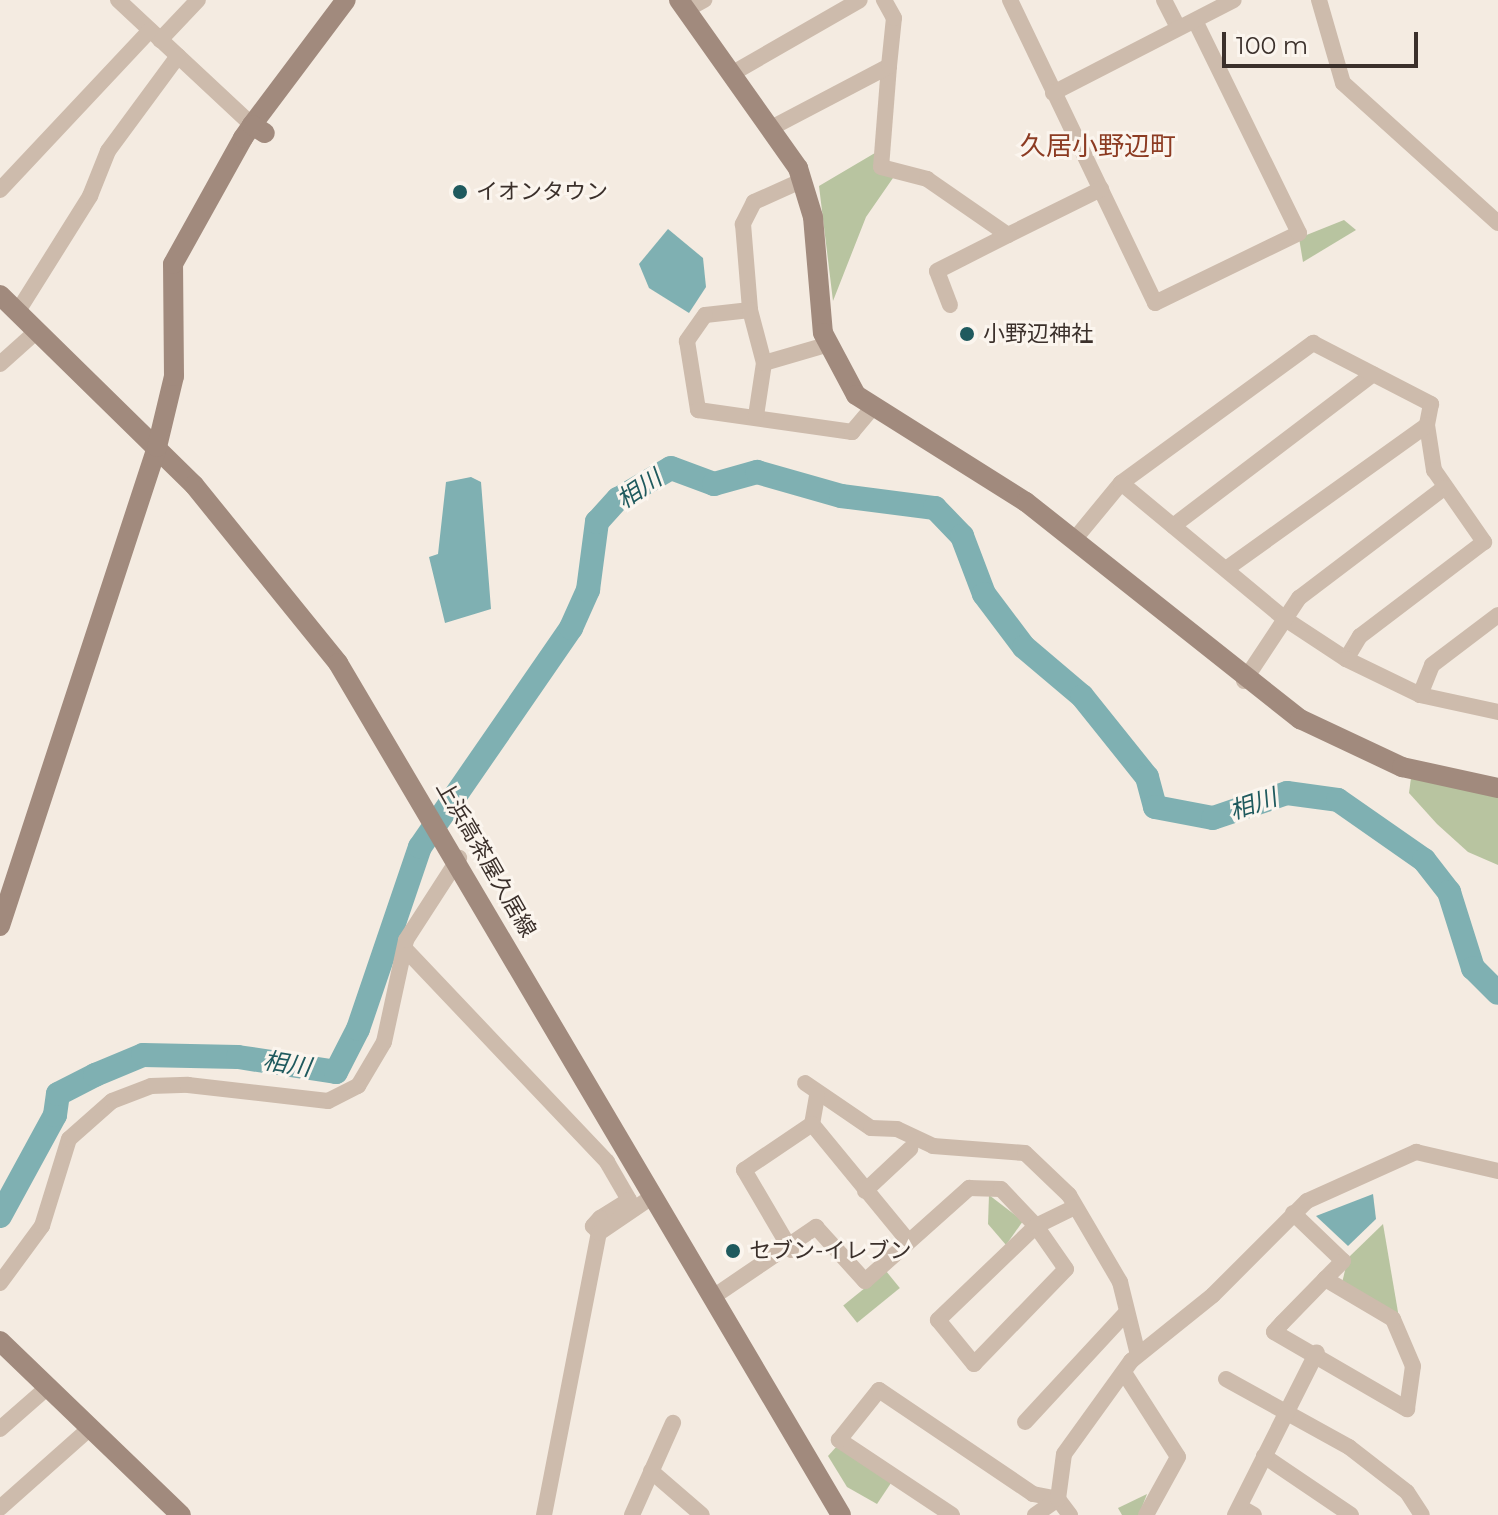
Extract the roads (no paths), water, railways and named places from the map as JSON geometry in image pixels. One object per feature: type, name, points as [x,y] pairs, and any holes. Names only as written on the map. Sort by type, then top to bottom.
[{"type":"street","points":[[118,0],[258,129]]},
{"type":"street","points":[[0,190],[155,35],[198,0]]},
{"type":"street","points":[[0,926],[6,882],[157,447],[174,376],[173,264],[258,129],[346,0]]},
{"type":"street","points":[[733,73],[860,0]]},
{"type":"street","points":[[884,0],[894,18],[881,167],[927,179],[1008,235]]},
{"type":"street","points":[[1010,0],[1155,303],[1299,233],[1195,21]]},
{"type":"street","points":[[1164,0],[1178,28]]},
{"type":"street","points":[[1053,93],[1234,0]]},
{"type":"street","points":[[1319,0],[1343,83],[1498,223]]},
{"type":"street","points":[[690,3],[733,73],[773,127],[803,180],[826,345],[871,409],[1026,502],[1244,681],[1362,752],[1423,774],[1498,788]]},
{"type":"street","points":[[18,311],[89,199],[108,151],[178,56]]},
{"type":"street","points":[[773,127],[889,66]]},
{"type":"street","points":[[756,416],[764,363],[750,310],[743,224],[754,202],[803,180]]},
{"type":"street","points":[[950,305],[937,271],[1101,189]]},
{"type":"street","name":"上浜高茶屋久居線","points":[[0,295],[157,447],[282,588],[419,791],[454,849],[841,1515]]},
{"type":"street","points":[[750,310],[705,315],[687,341],[698,410],[852,432],[871,409]]},
{"type":"street","points":[[4,355],[38,330]]},
{"type":"street","points":[[1074,540],[1121,483],[1313,343],[1431,404],[1427,425],[1431,461],[1444,488],[1484,542]]},
{"type":"street","points":[[764,363],[826,345]]},
{"type":"street","points":[[1173,526],[1373,374]]},
{"type":"street","points":[[1226,569],[1427,425]]},
{"type":"street","points":[[1121,483],[1285,619],[1346,659],[1420,695],[1498,712]]},
{"type":"street","points":[[1244,681],[1299,598],[1444,488]]},
{"type":"street","points":[[1346,659],[1360,636],[1498,531]]},
{"type":"street","points":[[1420,695],[1432,665],[1498,615]]},
{"type":"street","points":[[0,1283],[42,1226],[69,1139],[112,1101],[151,1086],[188,1085],[328,1101],[358,1086],[384,1042],[407,951],[406,940],[454,849]]},
{"type":"street","points":[[407,951],[607,1162],[629,1200],[600,1218],[593,1226],[599,1233]]},
{"type":"street","points":[[805,1083],[817,1096],[833,1099],[861,1124],[897,1129],[933,1146],[1021,1151],[1075,1207],[1120,1282],[1138,1355]]},
{"type":"street","points":[[791,1250],[744,1170],[812,1124],[817,1096]]},
{"type":"street","points":[[812,1124],[908,1241]]},
{"type":"street","points":[[865,1191],[910,1149]]},
{"type":"street","points":[[1035,1515],[1058,1499],[1064,1454],[1138,1355],[1213,1295],[1293,1213],[1406,1154],[1498,1171]]},
{"type":"street","points":[[713,1297],[791,1250],[816,1227],[865,1281],[969,1188],[1001,1189],[1036,1226],[1066,1269],[974,1364],[938,1320],[1036,1226],[1075,1207]]},
{"type":"street","points":[[544,1515],[599,1233],[653,1196]]},
{"type":"street","points":[[1293,1213],[1343,1261],[1325,1279],[1274,1332],[1317,1352],[1407,1409],[1413,1366],[1393,1319],[1325,1279]]},
{"type":"street","points":[[1025,1422],[1126,1313]]},
{"type":"street","points":[[0,1341],[181,1515]]},
{"type":"street","points":[[1243,1512],[1264,1456],[1317,1352]]},
{"type":"street","points":[[1125,1374],[1178,1457],[1146,1515]]},
{"type":"street","points":[[1226,1379],[1288,1408],[1380,1470],[1422,1515]]},
{"type":"street","points":[[0,1429],[48,1387]]},
{"type":"street","points":[[952,1515],[839,1440],[879,1390],[1033,1494],[1058,1499],[1070,1515]]},
{"type":"street","points":[[632,1515],[673,1423]]},
{"type":"street","points":[[0,1508],[89,1429]]},
{"type":"street","points":[[1264,1456],[1351,1515]]},
{"type":"street","points":[[651,1471],[702,1515]]},
{"type":"water","points":[[668,229],[703,258],[706,287],[689,313],[649,288],[639,264]]},
{"type":"water","points":[[471,477],[481,482],[491,609],[445,623],[429,557],[438,554],[446,482]]},
{"type":"water","points":[[1373,1194],[1376,1219],[1348,1246],[1316,1216]]},
{"type":"waterway","name":"相川","points":[[0,1216],[55,1115],[58,1094],[95,1075],[143,1055],[238,1057],[336,1072],[358,1029],[420,847],[571,628],[588,590],[597,522],[618,499],[671,468],[714,484],[757,472],[841,496],[935,508],[962,536],[984,594],[1024,647],[1082,696],[1147,777],[1155,807],[1213,818],[1287,793],[1338,800],[1424,860],[1449,892],[1473,968],[1498,993]]},
{"type":"place","name":"イオンタウン","points":[[460,192]]},
{"type":"place","name":"小野辺神社","points":[[967,334]]},
{"type":"place","name":"セブン-イレブン","points":[[733,1251]]},
{"type":"district","name":"久居小野辺町","points":[[1098,147]]}]
